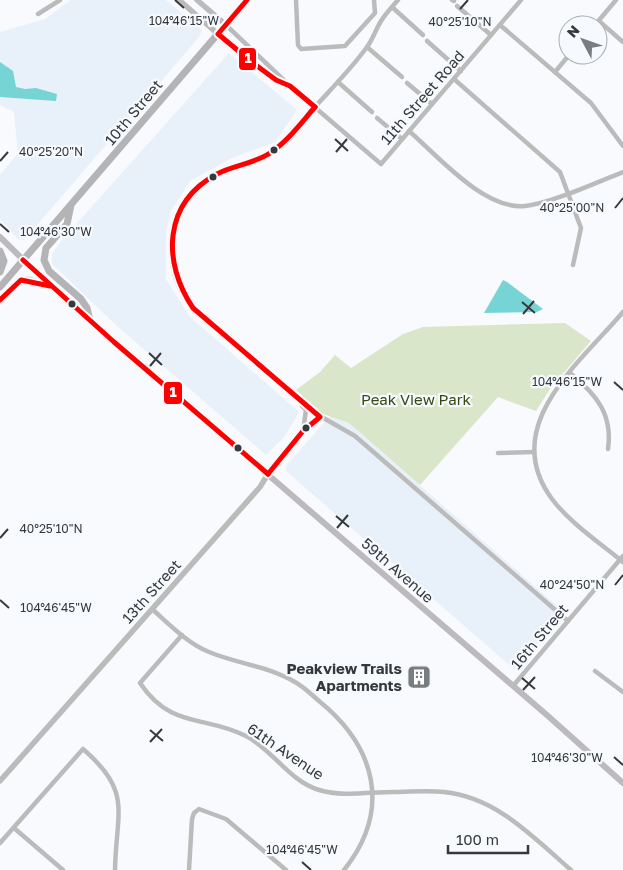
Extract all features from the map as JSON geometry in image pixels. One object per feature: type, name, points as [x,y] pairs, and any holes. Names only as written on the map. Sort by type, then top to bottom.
[{"type":"main road","name":"10th Street","points":[[0,287],[247,0]]},
{"type":"main road","points":[[71,205],[67,224],[46,248],[44,260],[49,271],[81,300],[87,308],[90,321]]},
{"type":"main road","name":"59th Avenue","points":[[0,237],[50,286],[623,783]]},
{"type":"main road","points":[[0,251],[4,261],[0,272]]},
{"type":"main road","points":[[0,300],[21,280],[29,280],[50,286]]},
{"type":"street","points":[[38,14],[60,0]]},
{"type":"street","points":[[179,0],[276,80],[290,86]]},
{"type":"street","points":[[197,0],[315,107]]},
{"type":"street","points":[[296,0],[298,45],[301,49],[345,46],[375,13]]},
{"type":"street","points":[[374,0],[375,13],[382,20]]},
{"type":"street","points":[[398,0],[382,20],[367,46],[338,82],[285,141],[256,161],[217,173],[202,184],[186,200],[175,224],[170,255],[174,276],[184,297],[197,313],[320,417],[355,436],[568,621]]},
{"type":"street","name":"11th Street Road","points":[[315,107],[381,164],[521,0]]},
{"type":"street","points":[[604,15],[616,0]]},
{"type":"street","points":[[458,6],[491,35]]},
{"type":"street","points":[[392,7],[423,35]]},
{"type":"street","points":[[500,25],[591,103],[623,146]]},
{"type":"street","points":[[608,31],[623,42]]},
{"type":"street","points":[[427,41],[461,70]]},
{"type":"street","points":[[367,46],[402,76]]},
{"type":"street","points":[[555,72],[561,65]]},
{"type":"street","points":[[454,79],[560,172],[581,228],[573,265]]},
{"type":"street","points":[[338,82],[372,112]]},
{"type":"street","points":[[406,83],[432,104]]},
{"type":"street","points":[[376,118],[402,140]]},
{"type":"street","points":[[409,131],[479,192],[505,204],[534,204],[623,172]]},
{"type":"street","points":[[622,314],[550,396],[536,426],[534,452],[540,476],[552,498],[622,559]]},
{"type":"street","points":[[570,373],[591,391],[605,412],[610,437],[608,450]]},
{"type":"street","points":[[290,392],[292,397],[306,410],[303,431]]},
{"type":"street","name":"13th Street","points":[[0,781],[260,487],[268,474],[303,431],[320,417]]},
{"type":"street","points":[[498,453],[534,452]]},
{"type":"street","name":"16th Street","points":[[513,686],[622,559]]},
{"type":"street","points":[[152,609],[182,635],[207,652],[260,666],[279,673],[297,683],[328,708],[357,740],[370,772],[372,792],[368,828],[362,843],[344,870]]},
{"type":"street","name":"61th Avenue","points":[[182,635],[140,683],[148,694],[171,714],[246,736],[310,787],[331,793],[442,791],[483,802],[511,820],[571,870]]},
{"type":"street","points":[[595,672],[623,692]]},
{"type":"street","points":[[0,843],[83,748],[107,772],[119,797],[115,870]]},
{"type":"street","points":[[189,870],[192,819],[194,813],[199,809],[226,819],[286,870]]},
{"type":"street","points":[[14,828],[63,870]]},
{"type":"shaded area","points":[[71,0],[166,0],[202,30],[199,37],[24,240],[18,239],[0,219],[0,175],[18,153],[14,112],[0,105],[0,32],[45,19]]},
{"type":"shaded area","points":[[229,53],[297,110],[275,142],[232,158],[190,181],[171,211],[166,232],[166,279],[189,316],[299,412],[285,436],[266,455],[117,326],[52,264],[52,254],[62,240]]},
{"type":"shaded area","points":[[330,416],[349,423],[565,613],[514,669],[286,471],[286,466]]},
{"type":"green space","name":"Peak View Park","points":[[565,323],[591,341],[550,389],[536,411],[498,397],[420,485],[349,423],[323,414],[296,390],[320,372],[335,355],[351,368],[403,334],[423,327]]},
{"type":"water","points":[[0,62],[13,71],[16,87],[25,89],[36,88],[57,94],[56,101],[0,97]]},
{"type":"water","points":[[503,280],[543,309],[537,312],[484,313]]},
{"type":"transit line","name":"1","points":[[247,0],[218,34],[253,63],[276,80],[290,86],[315,107]]},
{"type":"transit line","name":"1","points":[[268,474],[303,431],[320,417],[193,308],[176,272],[173,235],[178,217],[186,201],[199,186],[223,171],[257,160],[270,153],[288,137],[315,107]]},
{"type":"transit line","name":"1","points":[[23,260],[114,342],[268,474]]},
{"type":"transit line","name":"1","points":[[0,300],[21,280],[50,286]]},
{"type":"place","name":"Peakview Trails Apartments","points":[[419,677]]}]
